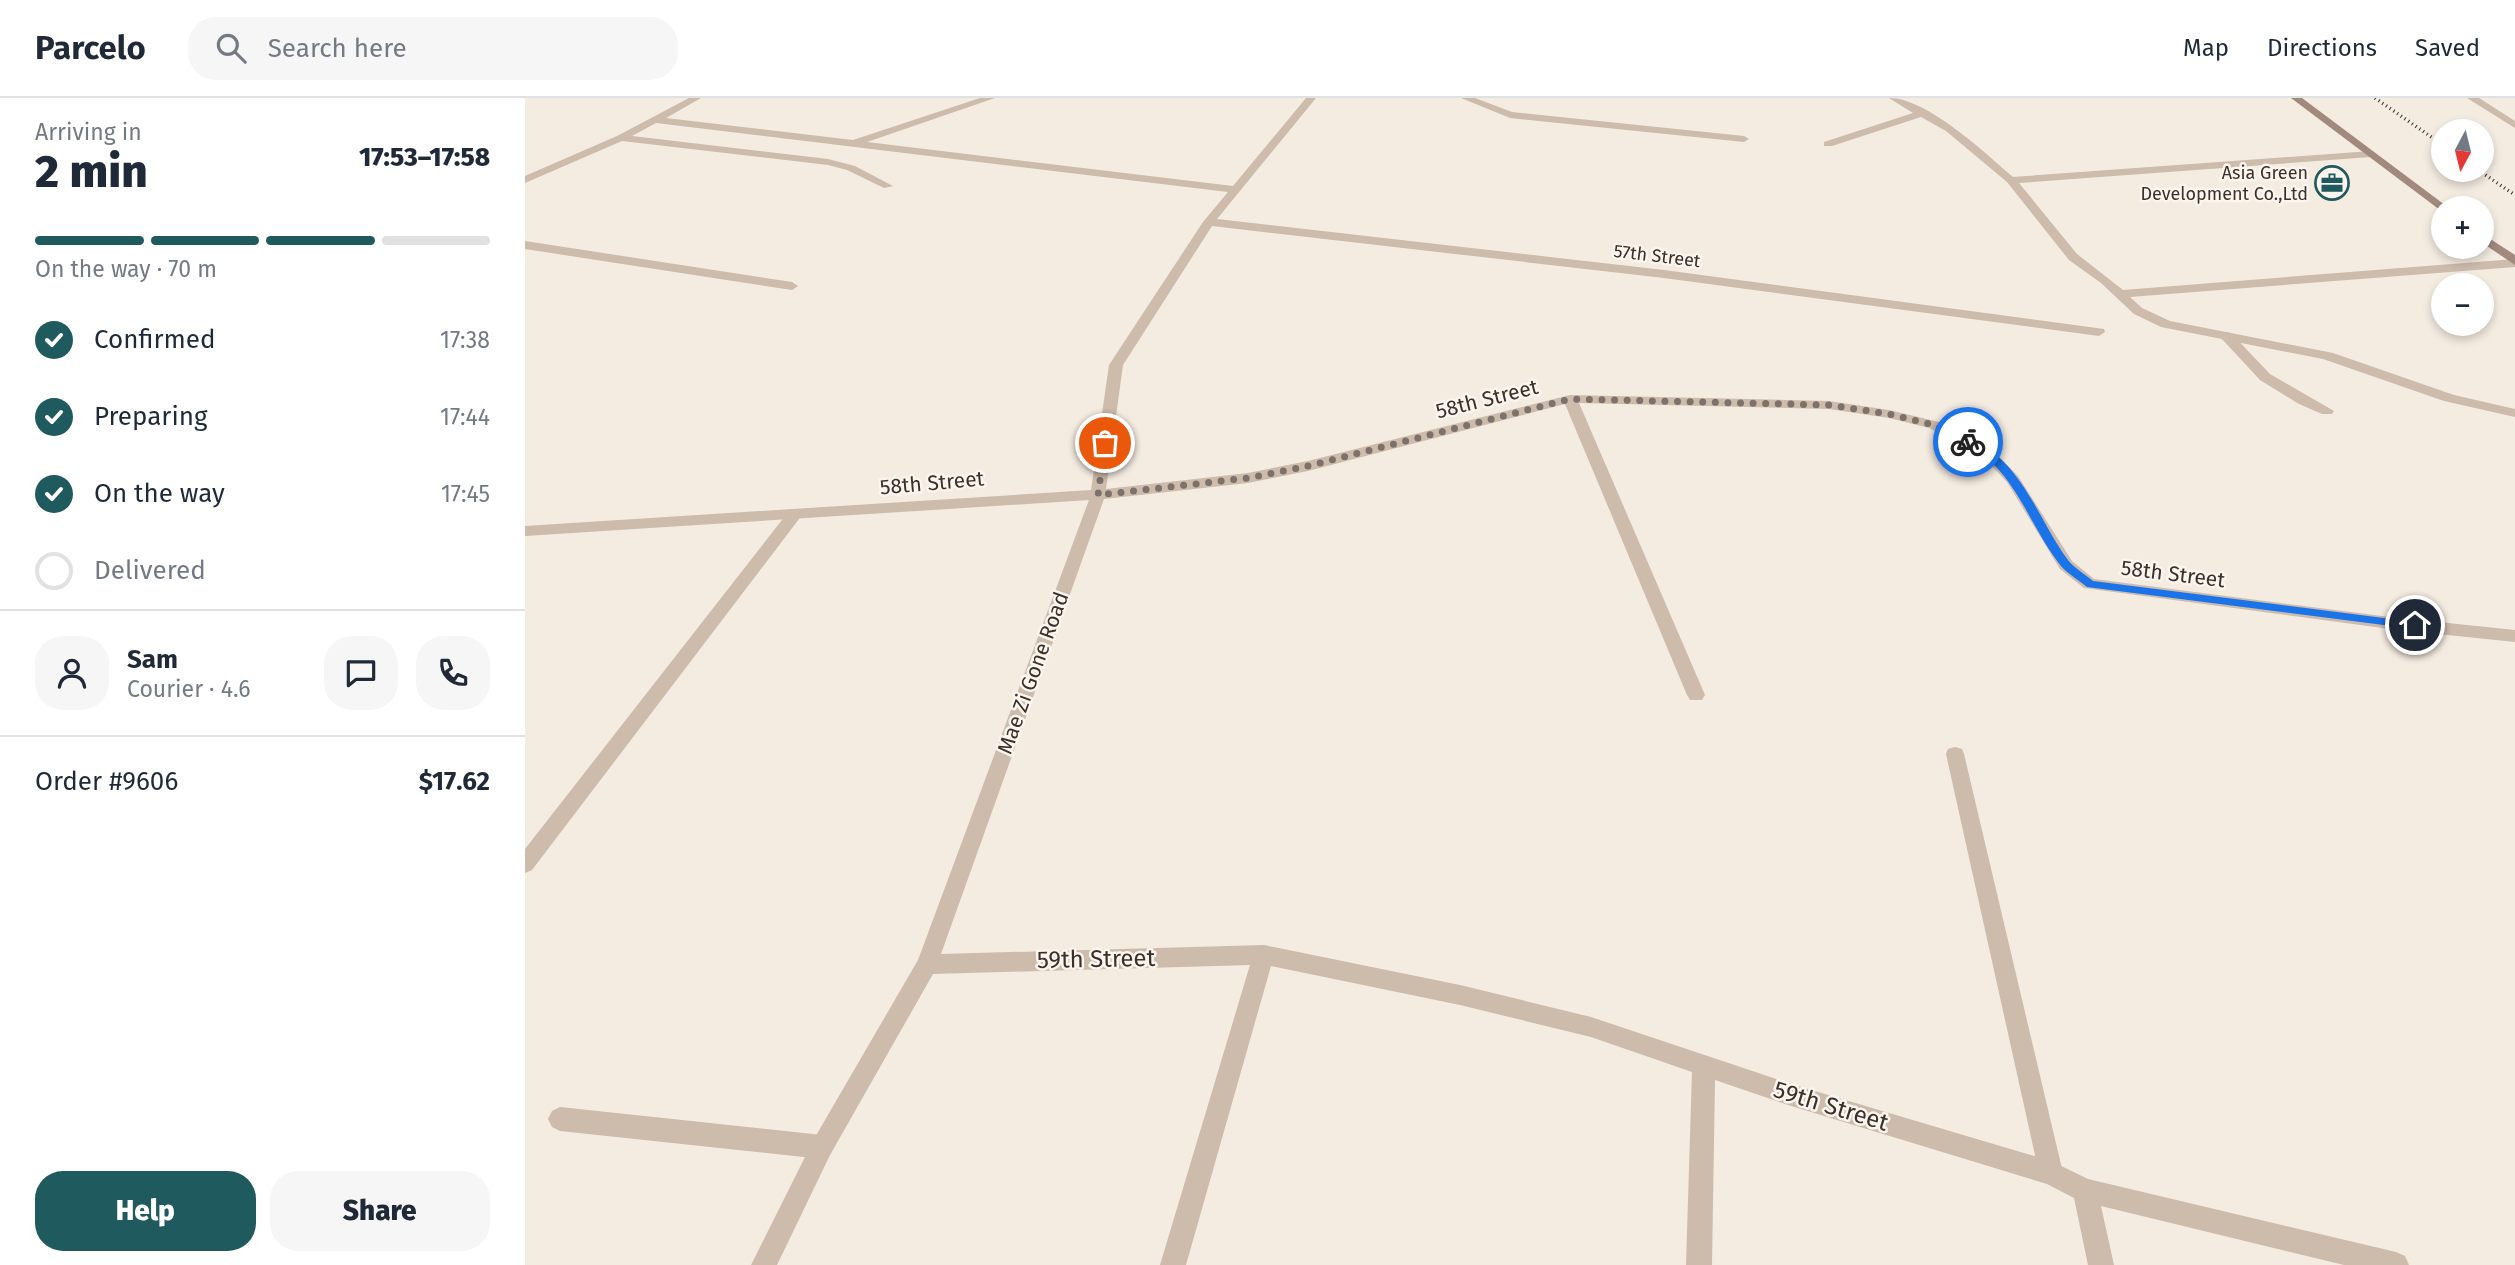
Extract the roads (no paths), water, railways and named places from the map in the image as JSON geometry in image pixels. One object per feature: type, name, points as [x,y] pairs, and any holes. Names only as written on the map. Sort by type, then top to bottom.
[{"type":"main road","points":[[2296,98],[2431,198]]},
{"type":"main road","points":[[2494,246],[2515,262]]},
{"type":"street","points":[[525,180],[621,138],[696,98]]},
{"type":"street","points":[[851,144],[990,98]]},
{"type":"street","name":"Mae Zi Gone Road","points":[[764,1265],[822,1147],[927,964],[1098,495],[1116,365],[1209,222],[1311,98]]},
{"type":"street","points":[[1466,98],[1510,115],[1744,139]]},
{"type":"street","points":[[1894,98],[1950,129],[2011,180],[2073,257],[2105,280],[2138,311],[2166,324],[2340,359],[2440,396],[2495,411],[2515,413]]},
{"type":"street","points":[[2472,98],[2515,125]]},
{"type":"street","points":[[1828,144],[1922,113]]},
{"type":"street","points":[[655,120],[1234,189]]},
{"type":"street","points":[[621,138],[828,162],[851,168],[888,186]]},
{"type":"street","points":[[2011,180],[2371,154]]},
{"type":"street","name":"57th Street","points":[[1209,222],[1664,274],[2099,332]]},
{"type":"street","points":[[525,245],[792,286]]},
{"type":"street","points":[[2117,294],[2515,262]]},
{"type":"street","points":[[2226,336],[2265,377],[2304,401],[2327,411]]},
{"type":"street","points":[[1570,399],[1696,695]]},
{"type":"street","name":"58th Street","points":[[525,531],[1098,495],[1248,478],[1298,468],[1570,399],[1829,405],[1889,414],[1934,425],[1983,449],[2013,479],[2066,565],[2090,584],[2389,623],[2515,636]]},
{"type":"street","points":[[525,864],[795,515]]},
{"type":"street","points":[[1955,754],[2051,1173]]},
{"type":"street","points":[[1173,1265],[1264,955]]},
{"type":"street","name":"59th Street","points":[[927,964],[1264,955],[1460,995],[1591,1027],[1788,1094],[2051,1173],[2085,1190],[2396,1265]]},
{"type":"street","points":[[1699,1265],[1705,1064]]},
{"type":"street","points":[[560,1119],[822,1147]]},
{"type":"street","points":[[2085,1190],[2101,1265]]},
{"type":"railway","points":[[2375,98],[2431,137]]},
{"type":"railway","points":[[2494,181],[2515,195]]},
{"type":"place","name":"Asia Green Development Co.,Ltd","points":[[2332,183]]}]
